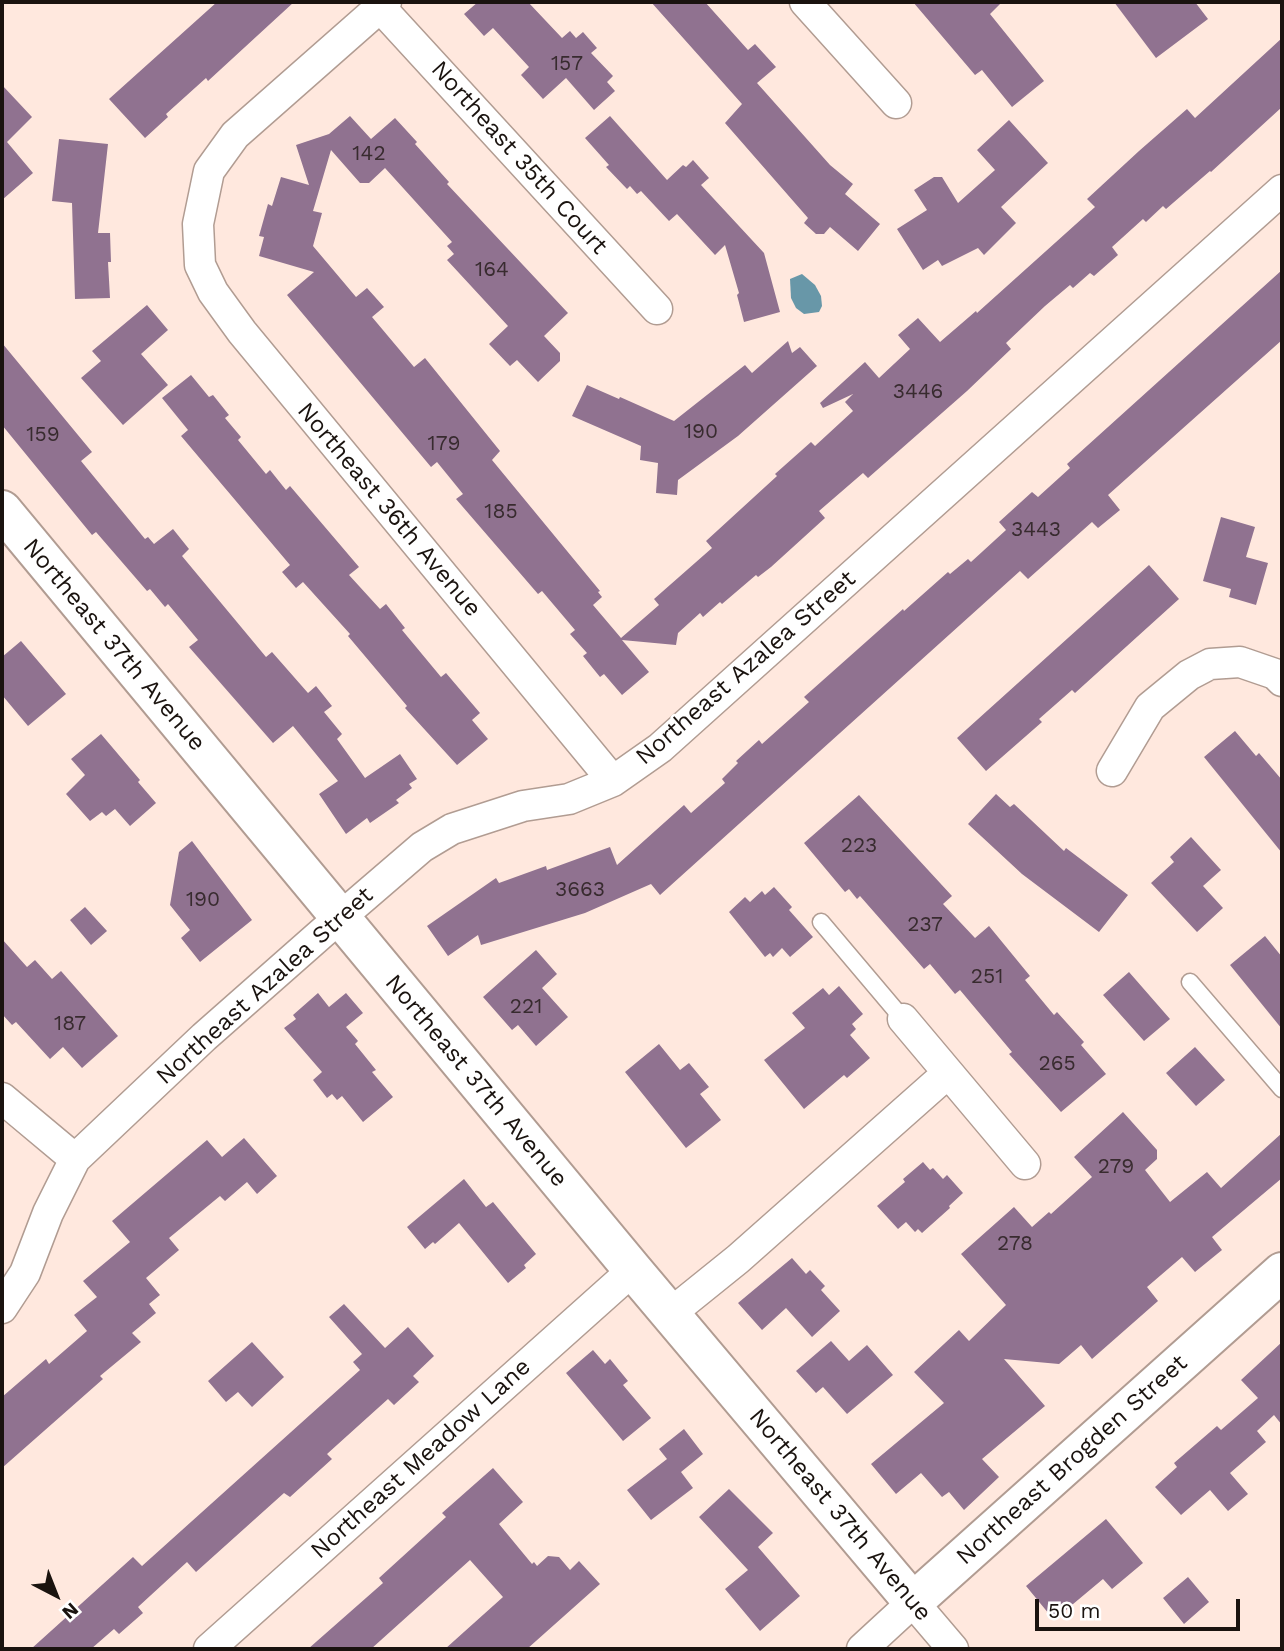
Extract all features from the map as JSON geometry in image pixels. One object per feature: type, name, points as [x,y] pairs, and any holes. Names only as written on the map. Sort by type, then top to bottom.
[{"type":"street","points":[[805,2],[896,103]]},
{"type":"street","name":"Northeast 36th Avenue","points":[[383,4],[235,135],[209,171],[198,224],[200,265],[213,292],[242,332],[613,781]]},
{"type":"street","name":"Northeast 35th Court","points":[[383,4],[657,310]]},
{"type":"street","name":"Northeast Azalea Street","points":[[2,1308],[25,1273],[48,1213],[75,1159],[204,1037],[340,918],[422,847],[452,830],[523,806],[569,799],[613,781],[660,748],[1282,190]]},
{"type":"street","name":"Northeast 37th Avenue","points":[[2,510],[633,1270],[953,1649]]},
{"type":"street","points":[[1112,771],[1150,708],[1189,674],[1210,664],[1240,662],[1275,674],[1282,681]]},
{"type":"street","points":[[903,1019],[1025,1164]]},
{"type":"street","points":[[671,1313],[729,1267],[948,1073]]},
{"type":"street","points":[[2,1098],[75,1159]]},
{"type":"street","name":"Northeast Meadow Lane","points":[[209,1649],[633,1270]]},
{"type":"street","name":"Northeast Brogden Street","points":[[862,1649],[1282,1272]]},
{"type":"lane","points":[[821,922],[903,1019]]},
{"type":"lane","points":[[1190,982],[1282,1089]]},
{"type":"water","points":[[802,274],[815,285],[821,296],[822,306],[819,312],[804,314],[796,308],[791,298],[790,279]]},
{"type":"building","points":[[217,2],[294,2],[208,81],[206,78],[166,114],[168,117],[145,138],[109,99]]},
{"type":"building","points":[[478,2],[528,2],[562,38],[570,31],[576,38],[583,32],[597,48],[591,53],[613,76],[607,82],[615,91],[594,110],[566,78],[543,99],[521,75],[529,67],[493,28],[484,36],[464,14]]},
{"type":"building","points":[[651,2],[705,2],[748,50],[755,44],[776,67],[757,83],[830,165],[853,184],[845,194],[880,224],[858,251],[830,227],[824,234],[816,234],[804,223],[808,218],[725,123],[742,104]]},
{"type":"building","points":[[913,2],[1002,2],[990,14],[1044,81],[1012,107],[982,70],[975,75]]},
{"type":"building","points":[[1114,2],[1195,2],[1208,19],[1156,58]]},
{"type":"building","points":[[1282,38],[1282,107],[1166,209],[1163,206],[1146,222],[1143,219],[1112,247],[1118,255],[1094,276],[1090,273],[1073,288],[1070,285],[1045,306],[1006,343],[1011,349],[967,391],[868,478],[863,473],[819,511],[825,518],[771,567],[758,577],[756,575],[703,617],[700,613],[678,633],[676,645],[622,640],[649,672],[622,695],[604,674],[600,677],[583,656],[587,653],[570,634],[575,630],[542,591],[538,594],[456,499],[463,494],[437,462],[431,467],[287,295],[314,272],[259,256],[264,237],[259,236],[268,204],[272,206],[281,177],[309,185],[296,145],[329,134],[350,116],[371,139],[395,118],[449,182],[447,184],[568,313],[544,336],[560,353],[560,361],[538,382],[517,360],[510,366],[489,344],[508,326],[447,260],[454,254],[447,246],[452,242],[385,168],[369,183],[360,183],[331,150],[313,211],[322,213],[313,246],[356,297],[367,288],[384,307],[372,317],[414,367],[425,358],[500,451],[492,460],[600,591],[598,592],[602,597],[593,605],[621,638],[659,605],[654,599],[712,548],[706,541],[811,442],[815,446],[853,411],[845,402],[853,394],[823,408],[820,403],[865,362],[879,378],[910,349],[898,335],[918,318],[940,342],[976,311],[977,313],[1095,207],[1087,199],[1139,151],[1187,109],[1195,118]]},
{"type":"building","points":[[2,85],[32,117],[7,142],[33,173],[2,200]]},
{"type":"building","points":[[610,116],[667,180],[683,165],[686,167],[693,160],[709,178],[701,185],[764,253],[780,312],[744,322],[725,245],[715,255],[677,214],[669,221],[641,191],[637,194],[630,186],[627,189],[606,167],[609,165],[585,138]]},
{"type":"building","points":[[1009,120],[1048,163],[1001,207],[1016,223],[984,255],[978,248],[942,266],[938,260],[923,270],[897,229],[927,210],[914,190],[934,177],[942,177],[958,203],[995,170],[977,150]]},
{"type":"building","points":[[59,139],[108,144],[98,233],[110,233],[110,298],[75,299],[72,203],[52,201]]},
{"type":"building","points":[[1282,270],[1282,340],[1108,495],[1120,510],[1098,528],[1092,522],[1028,579],[1020,571],[660,895],[651,884],[585,913],[481,945],[478,935],[448,956],[427,926],[496,878],[499,883],[546,866],[547,870],[610,847],[617,865],[684,805],[691,813],[725,783],[722,779],[738,763],[736,761],[759,740],[762,744],[809,702],[804,697],[948,572],[950,574],[968,559],[971,562],[1006,530],[999,522],[1032,492],[1038,497],[1070,468],[1067,464]]},
{"type":"building","points":[[147,305],[168,330],[141,354],[168,385],[123,425],[81,378],[101,361],[92,351]]},
{"type":"building","points":[[788,341],[792,353],[800,347],[817,366],[738,436],[678,480],[677,495],[656,493],[658,463],[640,460],[641,446],[572,416],[587,385],[674,421],[745,365],[752,373]]},
{"type":"building","points":[[2,343],[92,452],[81,461],[145,539],[148,537],[154,544],[173,529],[189,549],[182,556],[266,657],[272,652],[308,693],[316,686],[332,706],[324,712],[342,734],[337,739],[365,778],[400,754],[417,779],[409,784],[412,788],[396,800],[399,803],[370,823],[367,818],[346,834],[319,794],[338,781],[293,726],[273,743],[189,647],[198,640],[168,604],[165,607],[150,589],[147,591],[96,532],[92,535],[2,425]]},
{"type":"building","points":[[191,375],[209,397],[213,395],[229,415],[225,418],[241,437],[238,440],[266,474],[270,470],[286,490],[290,486],[359,567],[349,575],[380,609],[386,604],[405,628],[402,630],[441,677],[446,673],[480,713],[472,720],[488,739],[457,765],[405,708],[407,706],[348,636],[350,634],[303,582],[296,588],[282,572],[290,565],[181,436],[188,430],[162,398]]},
{"type":"building","points":[[1221,517],[1255,527],[1246,557],[1268,563],[1256,605],[1229,597],[1231,589],[1203,581]]},
{"type":"building","points":[[1149,565],[1179,599],[1075,693],[1072,690],[1039,719],[1042,722],[986,771],[957,738]]},
{"type":"building","points":[[21,641],[66,694],[28,726],[2,695],[2,657]]},
{"type":"building","points":[[1235,731],[1256,756],[1259,753],[1282,780],[1282,853],[1204,757]]},
{"type":"building","points":[[101,734],[156,803],[130,826],[115,809],[106,816],[102,812],[90,821],[66,794],[85,775],[71,759]]},
{"type":"building","points":[[996,794],[1010,807],[1014,804],[1064,851],[1066,848],[1128,895],[1099,932],[1022,874],[968,824]]},
{"type":"building","points":[[859,795],[952,896],[943,904],[975,938],[989,926],[1030,976],[1025,980],[1054,1015],[1057,1012],[1084,1042],[1081,1045],[1106,1074],[1061,1112],[1009,1054],[1012,1052],[960,990],[955,994],[930,964],[924,969],[860,896],[857,899],[849,889],[845,892],[804,843]]},
{"type":"building","points":[[1191,837],[1221,870],[1203,886],[1223,908],[1197,932],[1151,883],[1174,862],[1170,857]]},
{"type":"building","points":[[192,841],[252,920],[200,962],[181,938],[190,930],[170,905],[179,852]]},
{"type":"building","points":[[774,887],[792,907],[789,910],[813,937],[790,957],[782,948],[773,957],[770,953],[765,957],[729,912],[745,897],[750,902],[762,891],[765,895]]},
{"type":"building","points":[[85,907],[107,931],[91,945],[70,920]]},
{"type":"building","points":[[1265,936],[1282,957],[1282,1029],[1230,965]]},
{"type":"building","points":[[2,939],[27,967],[35,960],[52,979],[61,971],[118,1036],[82,1068],[63,1047],[50,1059],[16,1022],[12,1025],[2,1014]]},
{"type":"building","points":[[536,950],[557,974],[542,988],[568,1017],[536,1046],[518,1025],[512,1030],[483,997]]},
{"type":"building","points":[[1129,972],[1170,1019],[1144,1041],[1103,995]]},
{"type":"building","points":[[839,986],[863,1014],[852,1024],[856,1029],[850,1035],[870,1058],[847,1078],[844,1075],[804,1109],[764,1060],[805,1028],[792,1013],[823,988],[829,995]]},
{"type":"building","points":[[318,993],[329,1007],[346,993],[363,1013],[346,1027],[358,1041],[355,1044],[376,1070],[372,1072],[393,1097],[363,1122],[342,1096],[337,1100],[332,1094],[327,1098],[313,1080],[322,1072],[284,1028],[296,1019],[293,1015]]},
{"type":"building","points":[[659,1044],[680,1070],[689,1063],[709,1087],[700,1094],[721,1120],[686,1148],[625,1072]]},
{"type":"building","points":[[1195,1047],[1225,1080],[1196,1106],[1166,1073]]},
{"type":"building","points":[[1123,1112],[1157,1150],[1157,1159],[1145,1170],[1170,1202],[1207,1172],[1221,1188],[1282,1133],[1282,1178],[1212,1237],[1222,1250],[1195,1272],[1182,1257],[1147,1287],[1158,1301],[1092,1359],[1081,1345],[1059,1364],[1004,1359],[1045,1406],[982,1459],[999,1477],[964,1510],[949,1492],[942,1497],[921,1473],[896,1494],[871,1464],[944,1403],[914,1372],[959,1330],[969,1341],[1006,1305],[961,1254],[1014,1207],[1032,1227],[1049,1212],[1051,1214],[1092,1177],[1074,1157]]},
{"type":"building","points":[[244,1138],[277,1176],[257,1194],[247,1182],[225,1201],[220,1196],[169,1238],[179,1250],[146,1278],[160,1295],[149,1304],[156,1313],[132,1333],[141,1342],[100,1376],[103,1379],[2,1468],[2,1397],[46,1359],[49,1364],[87,1331],[74,1315],[97,1297],[83,1281],[130,1242],[112,1221],[207,1140],[222,1157]]},
{"type":"building","points":[[923,1162],[943,1179],[947,1175],[963,1193],[922,1233],[918,1229],[915,1232],[906,1222],[898,1229],[877,1206]]},
{"type":"building","points":[[464,1179],[486,1207],[493,1202],[536,1254],[524,1265],[526,1268],[508,1283],[459,1223],[435,1244],[433,1242],[425,1249],[407,1227]]},
{"type":"building","points":[[792,1258],[806,1274],[810,1270],[825,1286],[821,1290],[840,1311],[812,1337],[786,1308],[762,1330],[738,1303]]},
{"type":"building","points":[[344,1304],[385,1348],[408,1327],[434,1356],[413,1376],[419,1382],[394,1405],[388,1399],[327,1454],[332,1459],[290,1497],[284,1493],[196,1572],[187,1562],[138,1607],[143,1613],[119,1634],[114,1629],[91,1649],[31,1649],[133,1557],[142,1566],[360,1370],[353,1362],[362,1354],[329,1317]]},
{"type":"building","points":[[831,1341],[849,1361],[867,1345],[893,1375],[847,1414],[823,1387],[816,1393],[796,1371]]},
{"type":"building","points":[[252,1342],[284,1377],[252,1407],[238,1392],[226,1402],[208,1381]]},
{"type":"building","points":[[1282,1342],[1282,1425],[1274,1415],[1257,1431],[1266,1442],[1230,1473],[1248,1494],[1228,1511],[1210,1490],[1181,1515],[1155,1487],[1177,1467],[1174,1463],[1217,1426],[1221,1430],[1258,1398],[1241,1380]]},
{"type":"building","points":[[593,1350],[605,1364],[610,1359],[628,1381],[623,1385],[651,1418],[623,1441],[566,1373]]},
{"type":"building","points":[[684,1429],[703,1454],[681,1472],[693,1488],[651,1520],[627,1490],[667,1459],[659,1449]]},
{"type":"building","points":[[493,1468],[523,1502],[499,1524],[532,1564],[534,1562],[537,1566],[548,1556],[559,1557],[570,1570],[579,1561],[600,1584],[527,1649],[445,1649],[503,1597],[470,1560],[371,1649],[308,1649],[383,1583],[379,1578],[446,1517],[442,1513]]},
{"type":"building","points":[[729,1489],[773,1533],[758,1547],[800,1596],[760,1631],[725,1589],[748,1570],[699,1517]]},
{"type":"building","points":[[1106,1519],[1143,1563],[1112,1589],[1103,1579],[1054,1620],[1026,1586]]},
{"type":"building","points":[[1188,1577],[1209,1602],[1184,1624],[1163,1598]]}]
